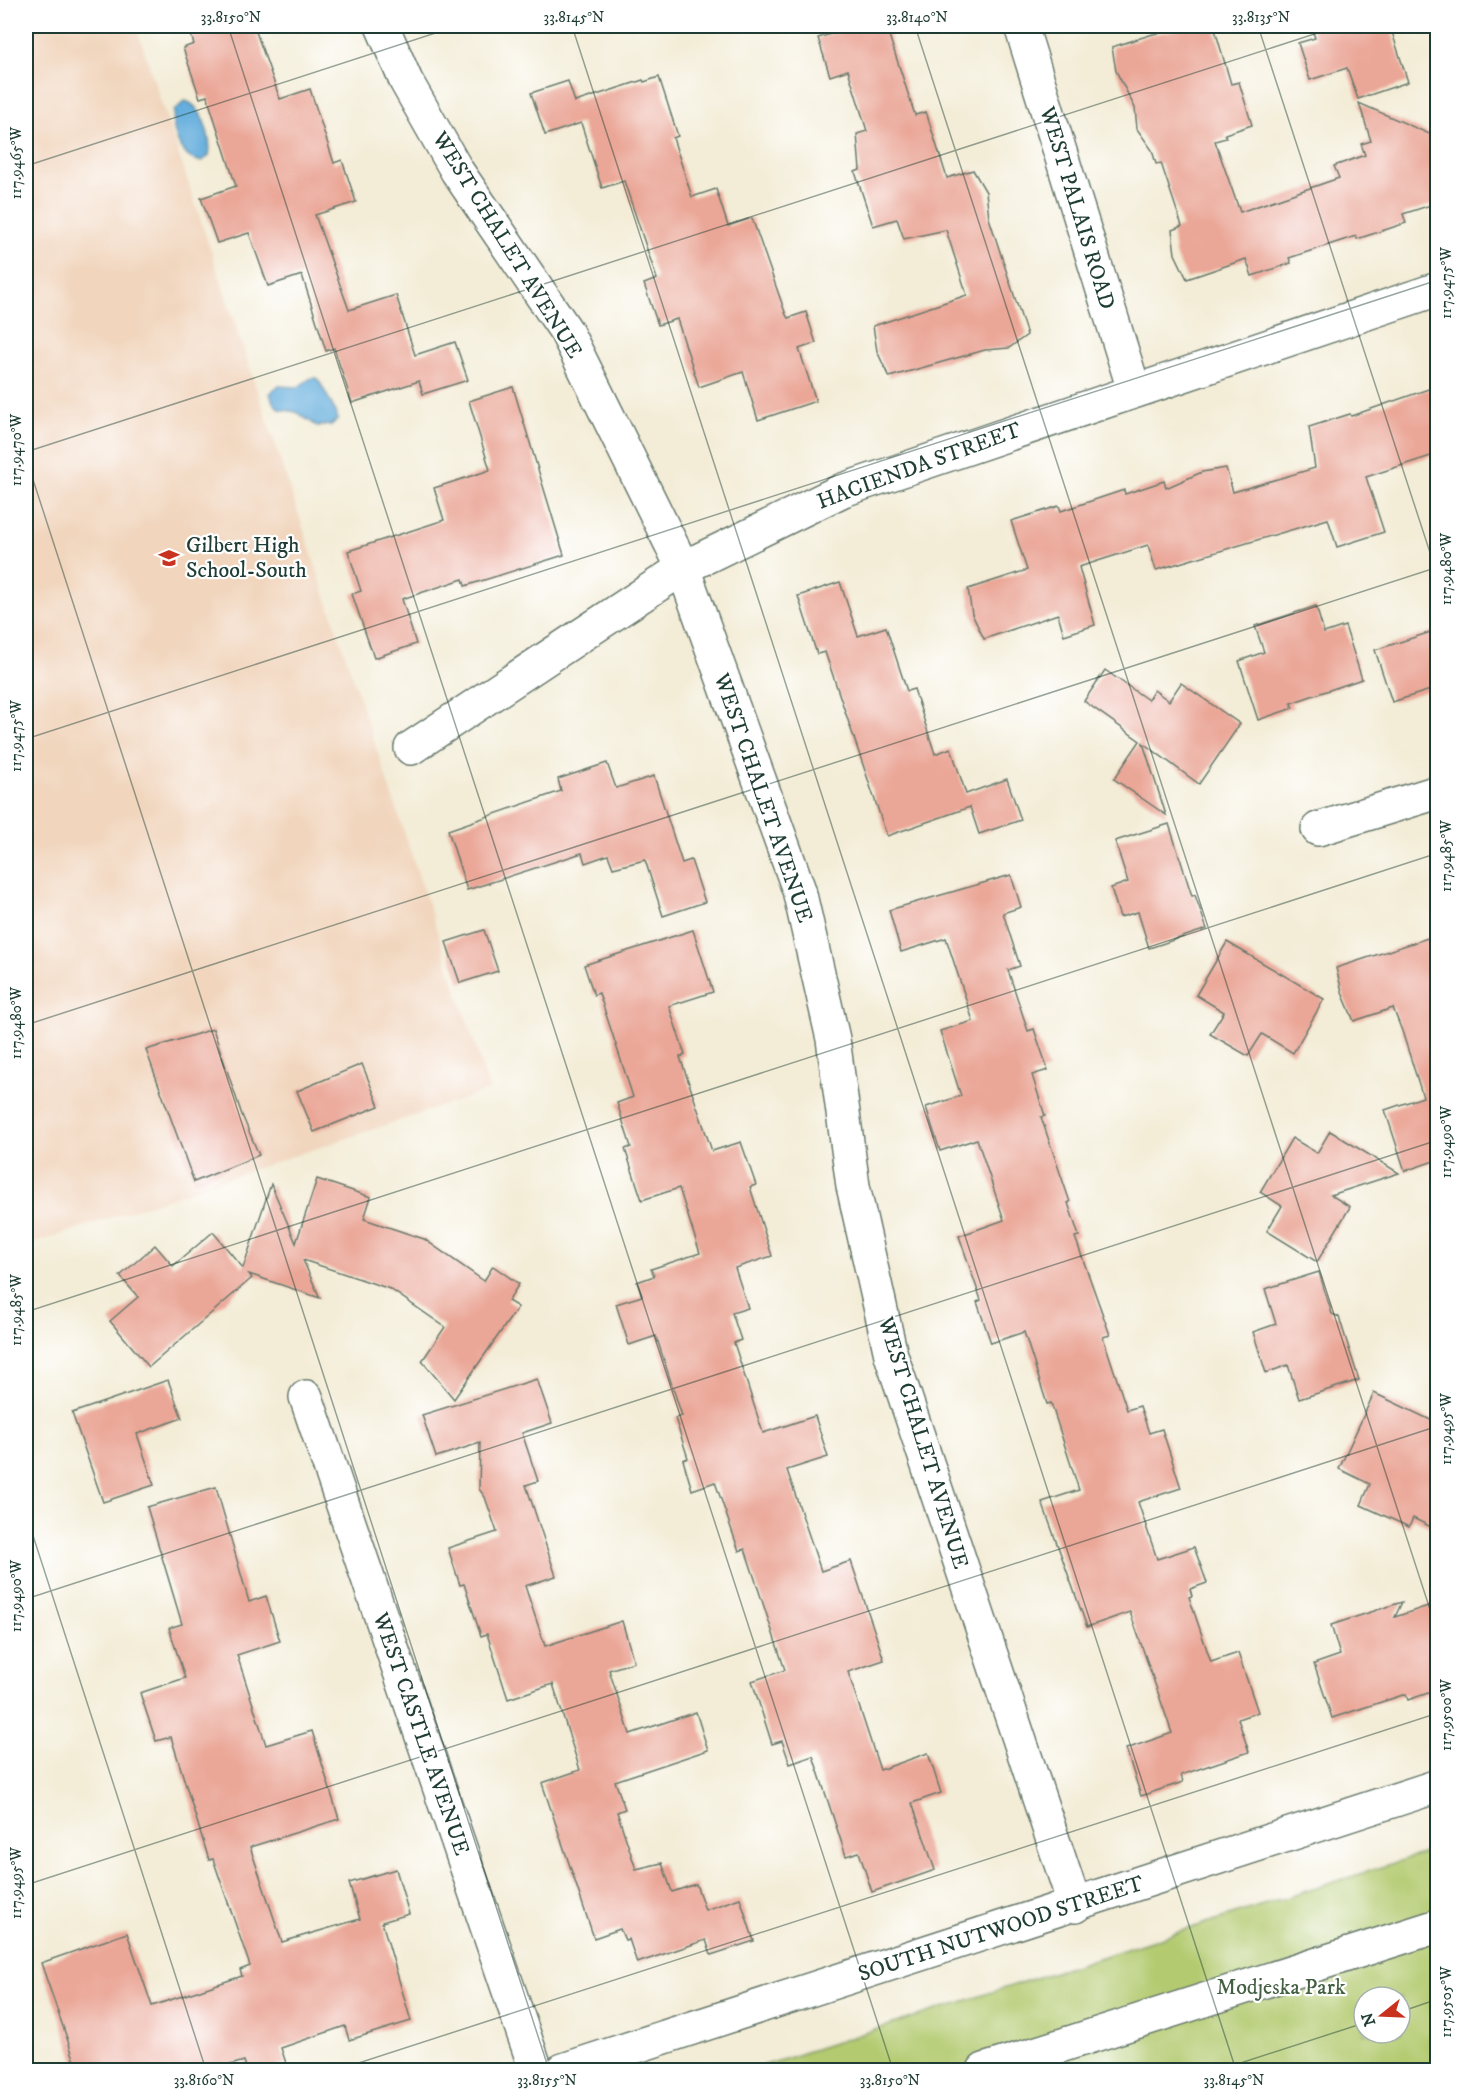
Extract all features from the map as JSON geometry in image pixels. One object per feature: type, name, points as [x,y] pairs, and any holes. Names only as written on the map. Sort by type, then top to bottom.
[{"type":"street","name":"WEST CHALET AVENUE","points":[[382,26],[406,81],[457,171],[566,331],[683,568],[799,890],[833,1039],[853,1186],[891,1355],[1075,1906]]},
{"type":"street","name":"WEST PALAIS ROAD","points":[[1021,26],[1134,390]]},
{"type":"street","name":"HACIENDA STREET","points":[[411,748],[683,568],[843,490],[1437,289]]},
{"type":"street","points":[[1318,829],[1437,792]]},
{"type":"street","name":"WEST CASTLE AVENUE","points":[[306,1397],[536,2070]]},
{"type":"street","name":"SOUTH NUTWOOD STREET","points":[[563,2070],[1075,1906],[1437,1786]]},
{"type":"street","points":[[984,2070],[1437,1926]]},
{"type":"shaded area","name":"Gilbert High School-South","points":[[26,26],[136,26],[490,1090],[26,1246]]},
{"type":"green space","name":"Modjeska Park","points":[[1437,1849],[1437,2070],[750,2070]]},
{"type":"water","points":[[185,101],[197,109],[205,124],[210,149],[209,156],[202,161],[188,156],[182,150],[175,135],[174,111]]},
{"type":"water","points":[[311,378],[317,378],[337,415],[338,419],[331,425],[317,426],[296,412],[279,409],[273,402],[270,393],[278,386],[298,387]]},
{"type":"building","points":[[188,26],[254,26],[280,99],[310,89],[334,163],[342,160],[356,202],[315,215],[349,310],[396,295],[415,355],[455,342],[468,380],[423,394],[419,381],[352,403],[334,348],[326,351],[302,275],[268,286],[249,233],[217,243],[201,198],[236,186],[207,96],[200,98],[183,48],[194,44]]},
{"type":"building","points":[[835,26],[886,26],[915,115],[926,112],[947,178],[973,170],[986,192],[989,218],[1027,335],[1009,348],[985,350],[889,377],[877,351],[873,326],[967,295],[946,230],[904,239],[897,219],[873,226],[855,172],[860,170],[857,134],[867,131],[848,70],[830,76],[818,38],[837,32]]},
{"type":"building","points":[[1197,26],[1214,26],[1231,84],[1239,82],[1252,125],[1225,134],[1226,138],[1215,141],[1240,212],[1339,178],[1334,166],[1365,155],[1361,144],[1371,141],[1359,103],[1432,135],[1437,142],[1437,203],[1403,214],[1406,223],[1357,239],[1356,236],[1289,258],[1291,263],[1252,276],[1246,259],[1187,279],[1175,254],[1172,230],[1182,226],[1161,163],[1156,164],[1152,150],[1137,129],[1135,108],[1116,71],[1112,47],[1153,34]]},
{"type":"building","points":[[1311,26],[1390,26],[1408,82],[1358,99],[1347,68],[1310,80],[1298,43],[1315,38]]},
{"type":"building","points":[[659,77],[678,136],[673,138],[692,197],[716,189],[728,226],[752,218],[786,315],[788,318],[806,312],[816,343],[799,349],[816,401],[758,420],[743,372],[699,387],[677,319],[658,325],[644,284],[657,279],[624,181],[602,188],[581,123],[545,135],[531,93],[568,81],[575,102]]},
{"type":"building","points":[[1437,386],[1437,454],[1366,477],[1384,532],[1337,547],[1328,519],[1156,570],[1148,545],[1079,567],[1095,625],[1064,635],[1058,614],[984,639],[972,614],[968,589],[1027,570],[1011,521],[1059,506],[1061,511],[1124,490],[1125,494],[1164,481],[1166,488],[1202,472],[1226,468],[1233,492],[1315,468],[1309,427],[1350,414],[1351,416]]},
{"type":"building","points":[[513,387],[564,555],[465,586],[463,579],[402,599],[416,644],[374,658],[352,594],[361,591],[348,551],[444,520],[434,488],[490,470],[469,401]]},
{"type":"building","points":[[840,582],[858,636],[886,627],[907,691],[914,689],[935,754],[951,748],[966,794],[1007,779],[1021,820],[979,834],[970,807],[887,836],[825,652],[817,654],[798,596]]},
{"type":"building","points":[[1316,606],[1324,633],[1345,626],[1362,679],[1291,703],[1293,708],[1258,720],[1239,661],[1264,652],[1255,626]]},
{"type":"building","points":[[1437,630],[1437,688],[1392,702],[1375,650]]},
{"type":"building","points":[[1105,670],[1148,700],[1154,690],[1169,701],[1181,683],[1240,724],[1199,784],[1143,743],[1166,815],[1114,779],[1140,741],[1084,701]]},
{"type":"building","points":[[607,763],[616,788],[654,776],[682,863],[691,860],[705,902],[663,916],[645,860],[613,868],[608,855],[585,863],[582,853],[467,890],[448,830],[561,791],[558,779]]},
{"type":"building","points":[[1169,824],[1192,896],[1195,895],[1207,929],[1149,948],[1138,912],[1120,917],[1111,888],[1128,882],[1115,841]]},
{"type":"building","points":[[1011,875],[1021,907],[1003,913],[1020,966],[1008,970],[1028,1031],[1034,1029],[1048,1070],[1032,1075],[1045,1116],[1041,1117],[1070,1202],[1068,1203],[1079,1236],[1075,1237],[1110,1335],[1103,1337],[1127,1410],[1140,1406],[1149,1433],[1162,1429],[1181,1488],[1138,1502],[1157,1559],[1194,1547],[1207,1583],[1190,1589],[1192,1596],[1189,1597],[1211,1662],[1238,1653],[1258,1712],[1238,1719],[1249,1752],[1181,1775],[1183,1782],[1141,1796],[1126,1749],[1172,1733],[1130,1612],[1087,1627],[1042,1502],[1079,1490],[1051,1403],[1047,1404],[1024,1332],[991,1343],[977,1302],[981,1300],[959,1236],[1004,1220],[977,1139],[940,1151],[926,1107],[961,1096],[940,1031],[973,1021],[946,938],[901,952],[889,910]]},
{"type":"building","points":[[484,930],[498,971],[460,983],[446,942]]},
{"type":"building","points":[[693,930],[713,992],[669,1006],[685,1055],[680,1057],[712,1151],[741,1142],[756,1185],[750,1187],[772,1256],[735,1268],[748,1308],[732,1313],[741,1340],[734,1343],[763,1433],[815,1416],[828,1457],[787,1470],[821,1571],[851,1561],[884,1660],[848,1672],[880,1770],[928,1753],[941,1793],[912,1803],[935,1870],[872,1892],[859,1852],[846,1856],[813,1756],[790,1764],[782,1741],[772,1744],[752,1681],[785,1670],[745,1549],[739,1551],[715,1482],[692,1490],[683,1460],[688,1458],[675,1418],[682,1416],[656,1336],[629,1345],[616,1304],[642,1296],[637,1282],[654,1276],[651,1269],[700,1253],[679,1188],[642,1200],[625,1149],[631,1147],[617,1103],[633,1097],[599,993],[594,995],[584,965]]},
{"type":"building","points":[[1437,935],[1437,1160],[1405,1171],[1385,1110],[1423,1097],[1402,1031],[1393,1008],[1354,1021],[1343,995],[1336,968]]},
{"type":"building","points":[[1227,942],[1324,999],[1293,1053],[1262,1034],[1248,1056],[1210,1034],[1224,1012],[1196,995]]},
{"type":"building","points":[[213,1029],[242,1115],[259,1155],[194,1182],[146,1050]]},
{"type":"building","points":[[362,1064],[379,1106],[314,1132],[297,1091]]},
{"type":"building","points":[[1330,1131],[1399,1173],[1331,1195],[1350,1207],[1317,1262],[1267,1231],[1282,1206],[1260,1192],[1292,1138],[1317,1153]]},
{"type":"building","points":[[317,1179],[371,1197],[364,1219],[424,1239],[484,1281],[493,1266],[519,1284],[508,1301],[518,1307],[454,1399],[422,1361],[445,1327],[390,1289],[303,1260],[320,1298],[249,1274],[252,1278],[149,1367],[110,1321],[138,1297],[120,1276],[155,1245],[173,1266],[213,1232],[243,1268],[271,1184],[296,1243]]},
{"type":"building","points":[[1319,1272],[1332,1314],[1339,1317],[1359,1380],[1299,1399],[1288,1365],[1266,1373],[1253,1332],[1276,1324],[1265,1289]]},
{"type":"building","points":[[537,1379],[552,1423],[522,1433],[538,1481],[526,1485],[556,1576],[525,1586],[545,1646],[622,1621],[634,1662],[609,1670],[630,1734],[696,1712],[708,1750],[615,1781],[625,1809],[617,1812],[636,1869],[662,1863],[672,1892],[696,1884],[705,1910],[740,1898],[754,1941],[711,1955],[706,1940],[637,1963],[629,1939],[625,1940],[620,1929],[594,1938],[542,1783],[580,1770],[553,1684],[508,1699],[487,1634],[481,1636],[464,1584],[460,1585],[448,1548],[497,1532],[485,1497],[479,1489],[480,1443],[436,1457],[422,1415]]},
{"type":"building","points":[[168,1380],[182,1418],[137,1434],[154,1485],[103,1502],[72,1413]]},
{"type":"building","points":[[1374,1393],[1437,1423],[1437,1530],[1413,1518],[1409,1527],[1361,1505],[1370,1484],[1339,1469]]},
{"type":"building","points":[[216,1487],[249,1602],[266,1596],[280,1641],[237,1655],[266,1745],[312,1731],[339,1819],[250,1847],[282,1942],[360,1919],[349,1883],[396,1869],[409,1914],[382,1922],[411,2021],[349,2040],[345,2026],[281,2048],[286,2063],[266,2070],[247,2070],[244,2061],[214,2070],[78,2070],[41,1963],[127,1933],[152,2006],[242,1976],[240,1970],[250,1966],[213,1859],[209,1860],[171,1737],[156,1741],[140,1693],[185,1678],[169,1628],[182,1624],[147,1507]]},
{"type":"building","points":[[1402,1602],[1395,1617],[1437,1603],[1437,1690],[1408,1700],[1406,1694],[1332,1718],[1314,1664],[1340,1655],[1331,1625]]},
{"type":"place","name":"Gilbert High School-South","points":[[169,558]]}]
